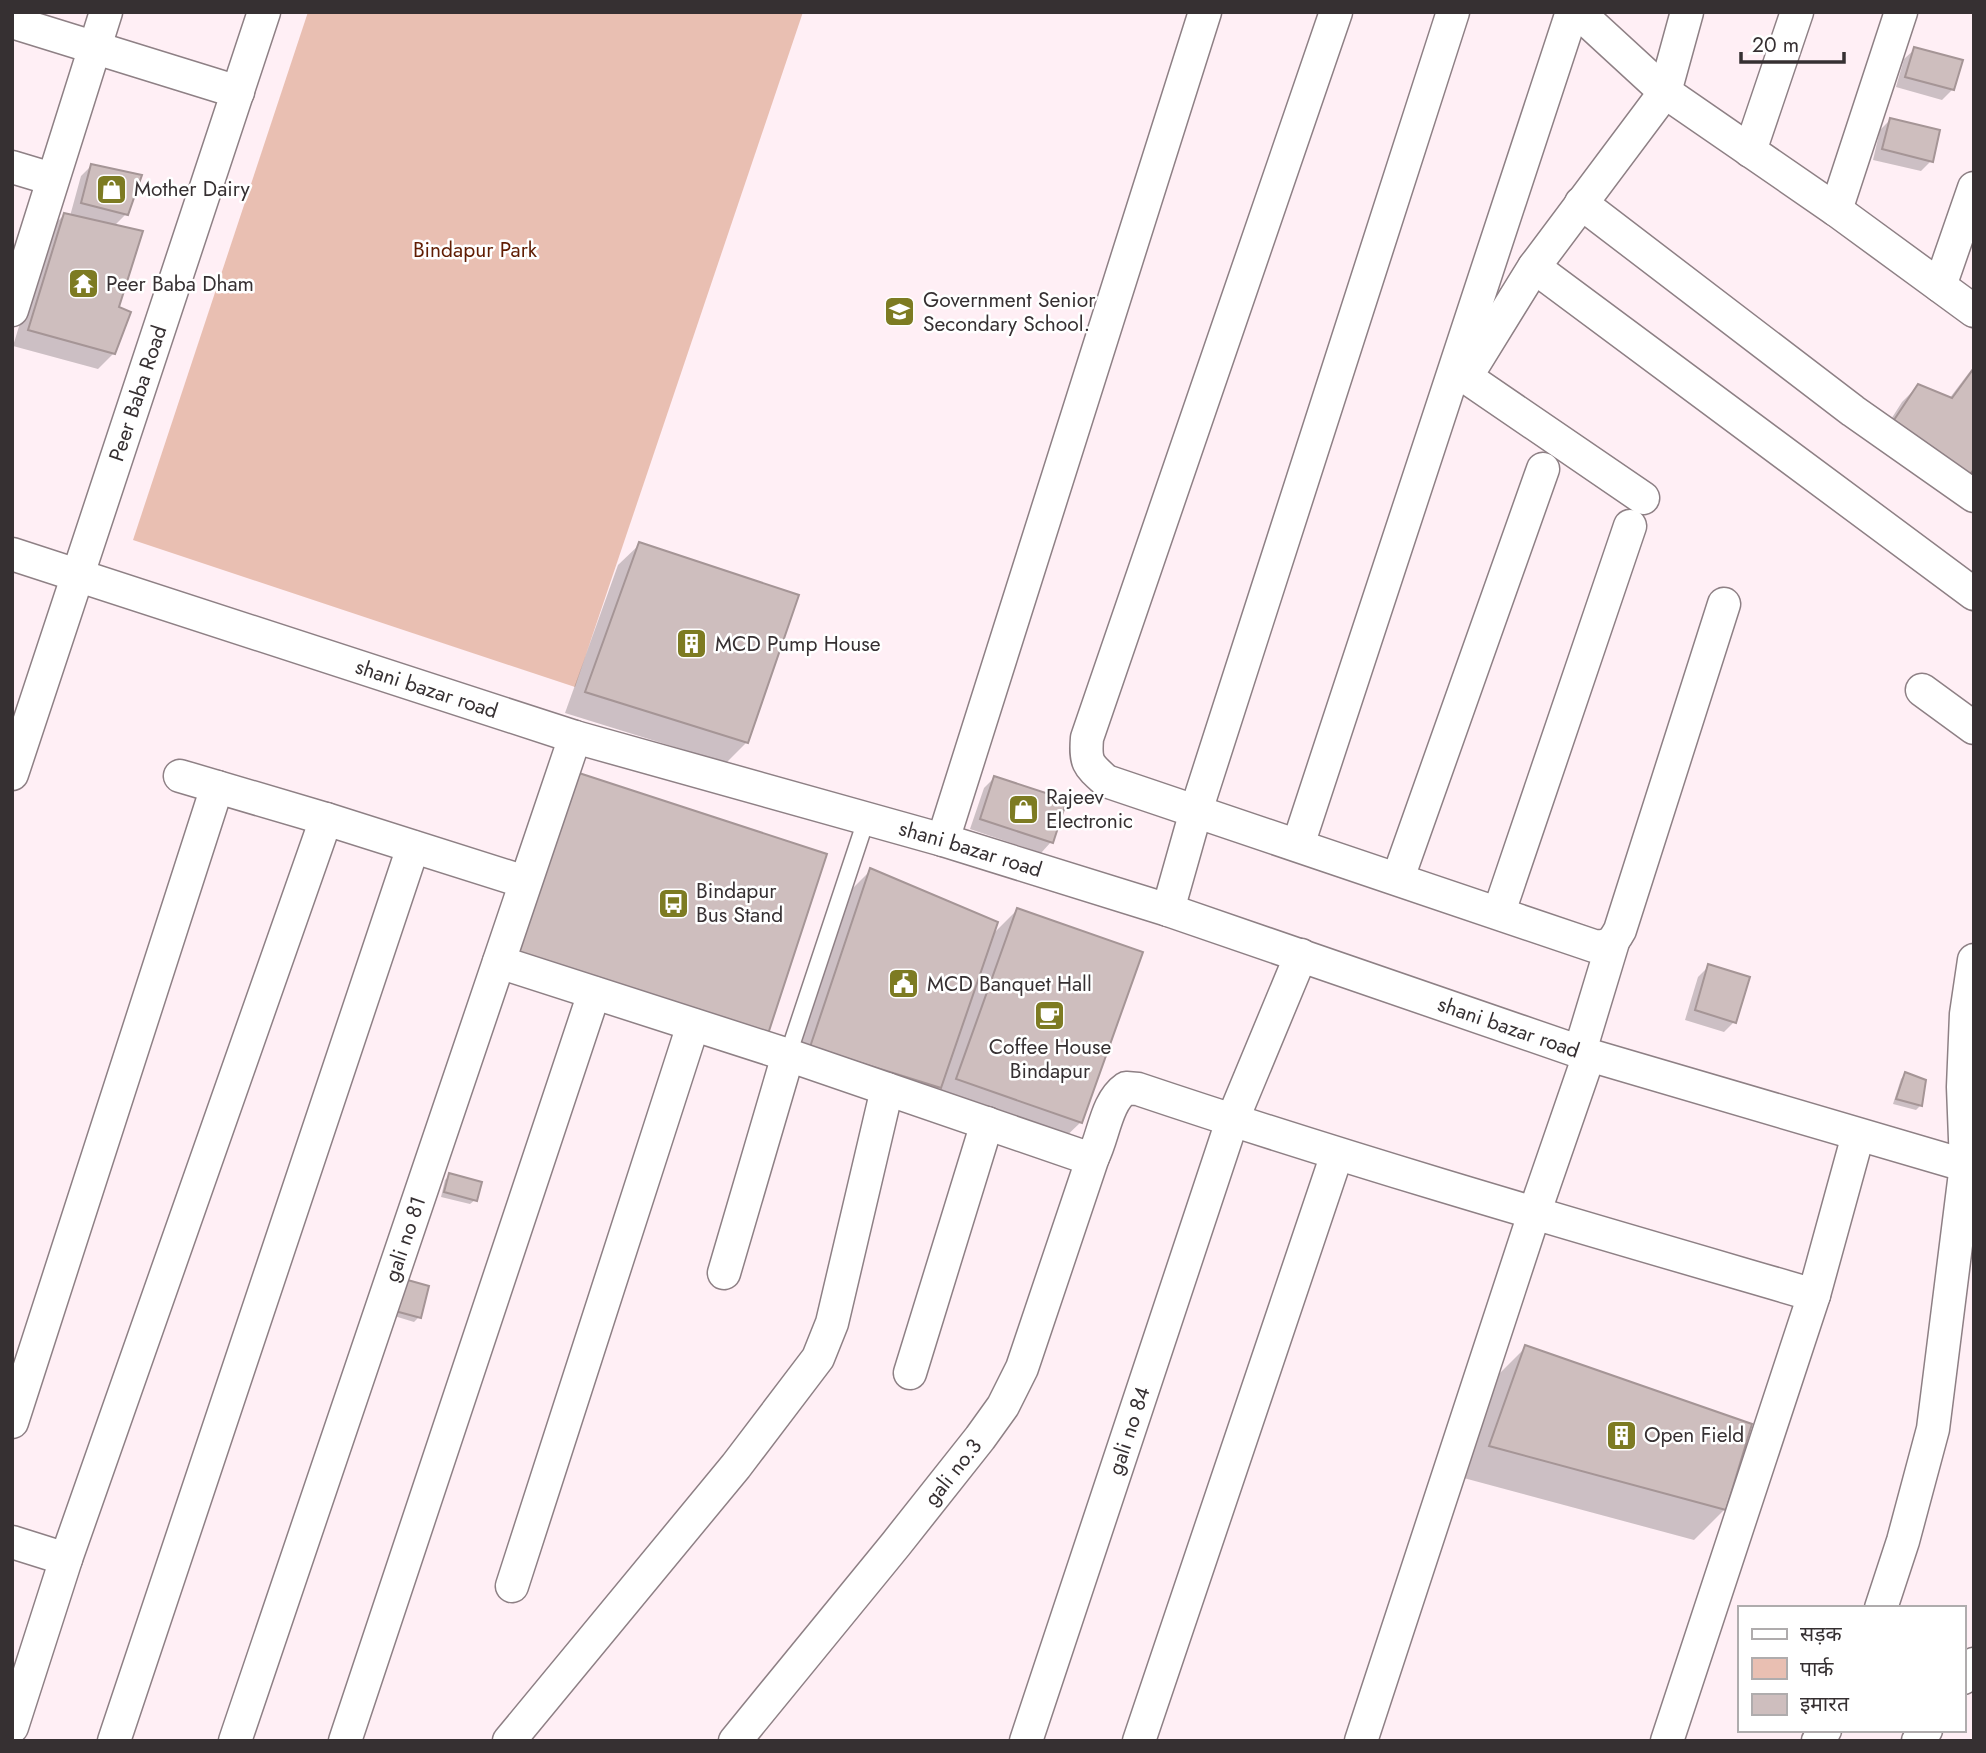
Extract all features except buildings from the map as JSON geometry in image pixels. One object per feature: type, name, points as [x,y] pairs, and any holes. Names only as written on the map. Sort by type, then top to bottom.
[{"type":"street","points":[[12,310],[106,12]]},
{"type":"street","name":"Peer Baba Road","points":[[12,774],[264,12]]},
{"type":"street","points":[[943,839],[1205,12]]},
{"type":"street","points":[[1336,12],[1087,738],[1088,766],[1106,781],[1594,946],[1606,947],[1613,943]]},
{"type":"street","points":[[1168,910],[1196,811],[1453,12]]},
{"type":"street","points":[[1298,845],[1572,12]]},
{"type":"street","points":[[1578,12],[1665,92],[1836,210],[1974,311]]},
{"type":"street","points":[[1643,498],[1466,377],[1534,267],[1665,92],[1687,12]]},
{"type":"street","points":[[1750,151],[1797,12]]},
{"type":"street","points":[[1836,210],[1901,12]]},
{"type":"street","points":[[12,22],[238,92]]},
{"type":"street","points":[[12,167],[52,179]]},
{"type":"street","points":[[1940,286],[1974,188]]},
{"type":"street","points":[[1581,203],[1853,411],[1974,496]]},
{"type":"street","points":[[1534,267],[1974,594]]},
{"type":"street","points":[[1398,878],[1543,469]]},
{"type":"street","points":[[1499,912],[1630,526]]},
{"type":"street","name":"shani bazar road","points":[[12,554],[575,737],[943,839],[1168,910],[1585,1053],[1970,1167]]},
{"type":"street","points":[[1361,1741],[1534,1214],[1585,1053],[1613,943],[1620,930],[1724,604]]},
{"type":"street","points":[[1922,690],[1974,729]]},
{"type":"street","name":"gali no 81","points":[[236,1741],[575,737]]},
{"type":"street","points":[[180,776],[326,819],[525,883]]},
{"type":"street","points":[[12,1422],[217,787]]},
{"type":"street","points":[[12,1727],[66,1559],[326,819]]},
{"type":"street","points":[[114,1741],[413,847]]},
{"type":"street","name":"gali no 84","points":[[1026,1741],[1231,1121],[1301,955]]},
{"type":"street","points":[[1882,1606],[1903,1541],[1933,1429],[1970,1167],[1963,1087],[1966,1014],[1974,960]]},
{"type":"street","points":[[499,962],[788,1055],[1075,1154],[1093,1157]]},
{"type":"street","points":[[345,1741],[594,993]]},
{"type":"street","points":[[512,1586],[694,1025]]},
{"type":"street","points":[[724,1273],[788,1055]]},
{"type":"street","name":"gali no.3","points":[[735,1741],[1003,1406],[1022,1368],[1093,1157],[1118,1093],[1126,1088],[1138,1089],[1231,1121]]},
{"type":"street","points":[[509,1741],[736,1466],[818,1358],[832,1323],[887,1089]]},
{"type":"street","points":[[1231,1121],[1534,1214],[1814,1295]]},
{"type":"street","points":[[910,1373],[987,1123]]},
{"type":"street","points":[[1667,1741],[1814,1295],[1858,1135]]},
{"type":"street","points":[[1139,1741],[1336,1154]]},
{"type":"street","points":[[12,1542],[66,1559]]},
{"type":"lane","points":[[788,1055],[867,817]]},
{"type":"green space","name":"Bindapur Park","points":[[308,12],[803,12],[575,687],[133,540]]},
{"type":"place","name":"Mother Dairy","points":[[111,189]]},
{"type":"place","name":"Peer Baba Dham","points":[[83,284]]},
{"type":"place","name":"Government Senior Secondary School.","points":[[900,312]]},
{"type":"place","name":"MCD Pump House","points":[[692,644]]},
{"type":"place","name":"Rajeev Electronic","points":[[1023,809]]},
{"type":"place","name":"Bindapur Bus Stand","points":[[673,903]]},
{"type":"place","name":"MCD Banquet Hall","points":[[904,984]]},
{"type":"place","name":"Coffee House Bindapur","points":[[1050,1015]]},
{"type":"place","name":"Open Field","points":[[1621,1435]]}]
